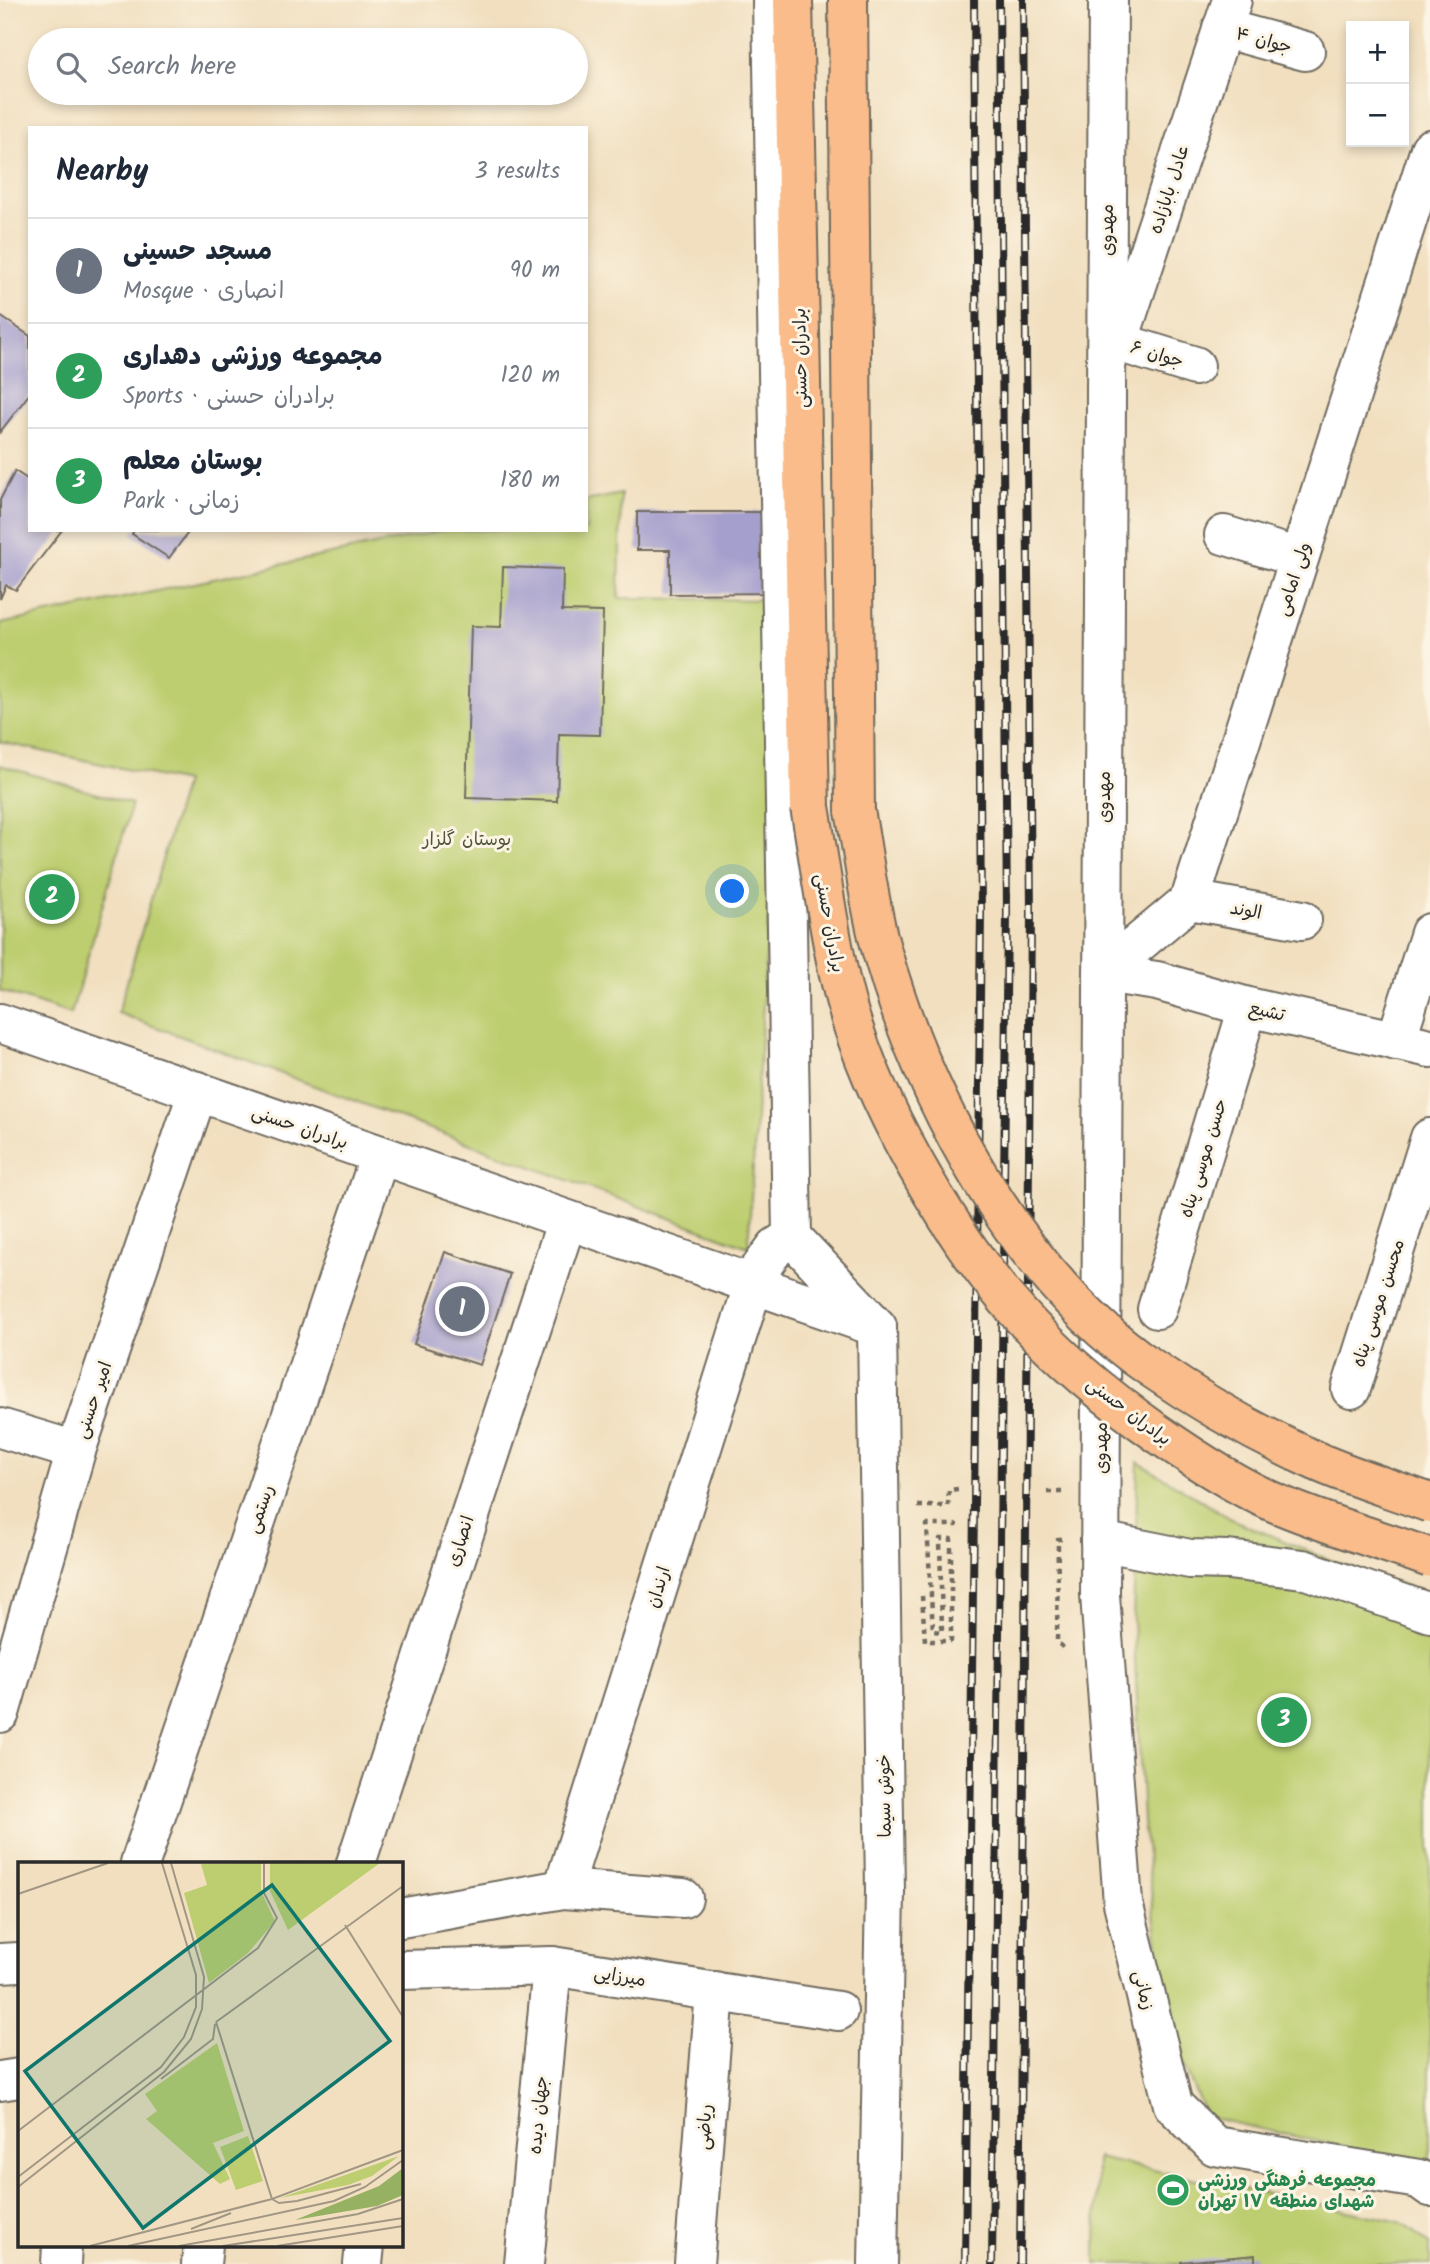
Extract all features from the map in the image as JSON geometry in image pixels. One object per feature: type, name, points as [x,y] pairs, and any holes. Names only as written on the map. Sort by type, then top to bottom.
[{"type":"main road","name":"برادران حسنی","points":[[793,0],[810,807],[840,981],[886,1110],[946,1218],[977,1265],[1013,1309],[1059,1357],[1107,1398],[1194,1459],[1271,1501],[1430,1558]]},
{"type":"main road","points":[[848,0],[855,811],[881,949],[926,1079],[987,1187],[1053,1278],[1100,1326],[1148,1366],[1238,1423],[1317,1462],[1430,1503]]},
{"type":"street","points":[[772,0],[792,1237],[877,1327]]},
{"type":"street","name":"مهدوی","points":[[1100,1595],[1108,0]]},
{"type":"street","name":"عادل بابازاده","points":[[1107,378],[1227,14]]},
{"type":"street","name":"جوان ۴","points":[[1227,14],[1305,51]]},
{"type":"street","name":"ولی امامی","points":[[1190,900],[1430,149]]},
{"type":"street","name":"جوان ۶","points":[[1118,342],[1195,366]]},
{"type":"street","points":[[1224,535],[1299,558]]},
{"type":"street","points":[[1103,973],[1190,900]]},
{"type":"street","name":"الوند","points":[[1190,900],[1301,920]]},
{"type":"street","points":[[1413,1045],[1430,933]]},
{"type":"street","name":"تشیع","points":[[1103,973],[1157,981],[1248,1007],[1413,1045]]},
{"type":"street","name":"حسن موسی پناه","points":[[1157,1309],[1248,1007]]},
{"type":"street","name":"برادران حسنی","points":[[0,1023],[877,1327]]},
{"type":"street","name":"امیر حسنی","points":[[0,1713],[76,1451],[198,1091]]},
{"type":"street","name":"محسن موسی پناه","points":[[1351,1389],[1430,1138]]},
{"type":"street","name":"رستمی","points":[[140,1862],[380,1155]]},
{"type":"street","name":"انصاری","points":[[356,1862],[567,1220]]},
{"type":"street","name":"ارندان","points":[[563,1889],[753,1284],[757,1273],[776,1247],[792,1237]]},
{"type":"street","name":"خوش سیما","points":[[877,1327],[885,1891],[878,2264]]},
{"type":"street","points":[[0,1428],[76,1451]]},
{"type":"street","points":[[1100,1541],[1190,1559],[1228,1560],[1303,1569],[1430,1613]]},
{"type":"street","name":"زمانی","points":[[1100,1595],[1123,1903],[1173,2105],[1215,2147],[1419,2179],[1430,2187]]},
{"type":"street","points":[[402,1918],[563,1889],[682,1898]]},
{"type":"street","points":[[0,1963],[18,1962]]},
{"type":"street","name":"میرزایی","points":[[402,1970],[552,1966],[838,2011]]},
{"type":"street","name":"جهان دیده","points":[[524,2264],[552,1966]]},
{"type":"street","name":"ریاضی","points":[[694,2264],[715,1991]]},
{"type":"street","points":[[61,2264],[62,2246]]},
{"type":"street","points":[[201,2264],[203,2246]]},
{"type":"street","points":[[363,2264],[365,2246]]},
{"type":"path","points":[[880,1507],[948,1506],[949,1490],[958,1489]]},
{"type":"path","points":[[922,1589],[925,1641],[951,1641],[951,1539],[940,1539],[942,1632],[933,1631],[928,1525],[958,1525]]},
{"type":"green space","name":"بوستان گلزار","points":[[621,494],[619,598],[771,600],[774,828],[748,1247],[118,1013],[185,782],[0,742],[0,624],[436,532],[588,532],[588,501]]},
{"type":"green space","points":[[0,765],[132,804],[71,1014],[0,991]]},
{"type":"green space","points":[[1138,1462],[1233,1520],[1340,1564],[1430,1594],[1430,2166],[1206,2117],[1179,2054],[1162,1981],[1143,1821],[1133,1620]]},
{"type":"green space","name":"مجموعه فرهنگی ورزشی شهدای منطقه ۱۷ تهران","points":[[1097,2158],[1400,2222],[1430,2244],[1430,2264],[1096,2264]]},
{"type":"building","points":[[0,316],[28,335],[28,396],[0,432]]},
{"type":"building","points":[[15,471],[28,480],[28,532],[60,532],[16,590],[6,585],[0,599],[0,500]]},
{"type":"building","points":[[637,512],[770,512],[770,593],[670,594],[670,550],[637,550]]},
{"type":"building","points":[[133,532],[188,532],[169,558],[132,534]]},
{"type":"building","points":[[503,567],[563,569],[562,611],[603,612],[600,735],[559,734],[557,801],[466,798],[471,626],[501,627]]},
{"type":"building","points":[[445,1252],[510,1274],[480,1365],[414,1344]]},
{"type":"building","points":[[1255,2255],[1255,2264],[1181,2264],[1181,2262]]},
{"type":"railway","points":[[965,2264],[981,915],[974,0]]},
{"type":"railway","points":[[992,2264],[1007,913],[999,0]]},
{"type":"railway","points":[[1020,2264],[1031,913],[1023,0]]},
{"type":"place","name":"مجموعه ورزشی دهداری","points":[[52,897]]},
{"type":"place","name":"مسجد حسینی","points":[[462,1309]]},
{"type":"place","name":"بوستان معلم","points":[[1284,1720]]},
{"type":"place","name":"مجموعه فرهنگی ورزشی شهدای منطقه ۱۷ تهران","points":[[1173,2190]]}]
